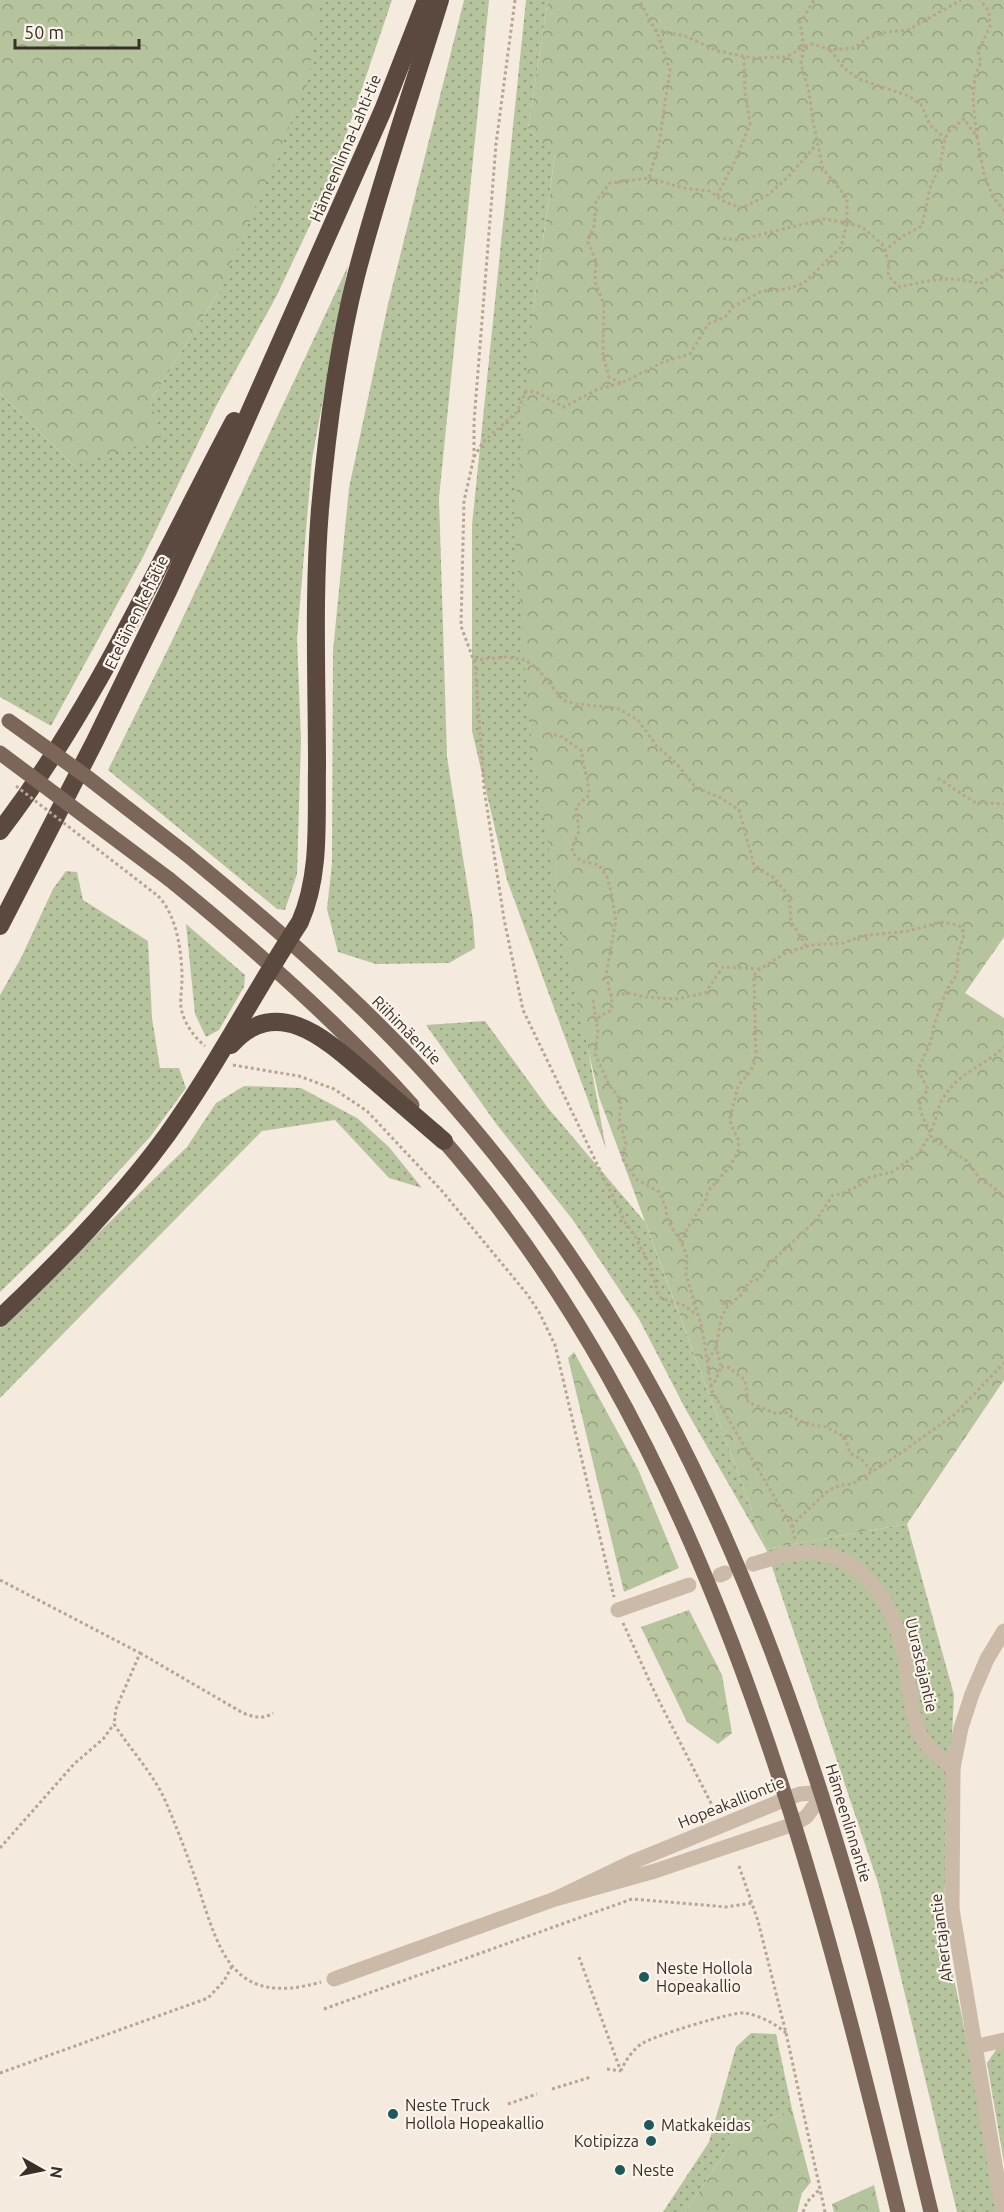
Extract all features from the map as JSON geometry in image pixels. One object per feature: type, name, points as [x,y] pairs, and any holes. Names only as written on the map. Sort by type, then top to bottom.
[{"type":"highway","name":"Hämeenlinna-Lahti-tie","points":[[295,309],[383,110],[426,0]]},
{"type":"highway","points":[[0,1318],[126,1187],[166,1137],[210,1070],[300,922],[309,901],[314,874],[317,739],[315,630],[318,546],[325,468],[339,363],[356,278],[370,225],[440,0]]},
{"type":"highway","points":[[0,831],[79,715],[295,309]]},
{"type":"highway","name":"Eteläinen kehätie","points":[[0,926],[95,741],[168,591],[295,309]]},
{"type":"highway","points":[[210,1070],[245,1032],[261,1024],[275,1022],[306,1028],[335,1047],[444,1141]]},
{"type":"main road","name":"Riihimäentie","points":[[4,719],[87,777],[185,853],[289,939],[425,1073],[517,1184],[575,1263],[659,1402],[689,1460]]},
{"type":"main road","points":[[0,753],[169,879],[272,966],[354,1044],[444,1141],[485,1192],[548,1277],[596,1354],[656,1465],[695,1552],[729,1639],[786,1799],[854,2030],[897,2212]]},
{"type":"main road","name":"Hämeenlinnantie","points":[[689,1460],[713,1510],[774,1660],[822,1796],[856,1907],[931,2212]]},
{"type":"street","name":"Uurastajantie","points":[[753,1564],[799,1552],[823,1554],[843,1561],[863,1573],[886,1603],[902,1643],[921,1737],[934,1753],[953,1768]]},
{"type":"street","points":[[618,1610],[689,1585]]},
{"type":"street","name":"Ahertajantie","points":[[1004,1631],[987,1659],[972,1694],[961,1728],[953,1768],[952,1909],[1004,2212]]},
{"type":"street","name":"Hopeakalliontie","points":[[555,1899],[630,1863],[786,1799],[800,1794],[822,1796]]},
{"type":"street","name":"Hopeakalliontie","points":[[334,1978],[555,1899],[664,1868],[794,1824],[806,1817],[822,1796]]},
{"type":"street","points":[[974,2047],[1004,2040]]},
{"type":"path","points":[[515,0],[496,144],[475,411],[474,457],[464,501],[461,626],[474,660],[484,788],[504,919],[524,1010],[625,1222],[651,1267],[658,1294],[662,1299],[682,1304],[697,1315]]},
{"type":"path","points":[[639,0],[655,30],[670,69],[659,144],[648,178]]},
{"type":"path","points":[[474,457],[483,442],[517,412],[526,391],[536,392],[564,408],[598,389],[622,383],[663,362],[690,354],[708,324],[726,317],[733,307],[762,291],[787,289],[804,283],[841,247],[848,223],[847,198],[823,169],[809,92],[801,63],[804,47],[800,23],[814,0]]},
{"type":"path","points":[[655,30],[685,36],[718,51],[744,56],[786,57],[813,44],[830,50],[854,48],[869,37],[908,30],[961,0]]},
{"type":"path","points":[[980,0],[989,11],[990,26],[978,52],[981,62],[975,76],[973,101],[977,138],[984,174],[992,195],[1004,210]]},
{"type":"path","points":[[830,50],[844,68],[859,79],[909,96],[921,105],[930,125],[945,138]]},
{"type":"path","points":[[717,196],[750,124],[745,93],[744,56]]},
{"type":"path","points":[[884,251],[903,236],[922,226],[930,188],[940,166],[945,138],[951,129],[964,119],[977,138]]},
{"type":"path","points":[[622,383],[609,377],[603,356],[604,304],[595,282],[596,261],[588,242],[594,226],[596,201],[610,183],[648,178],[683,188],[709,191],[725,202],[742,208],[768,195],[818,144]]},
{"type":"path","points":[[717,238],[739,240],[824,219],[862,227],[882,244],[889,262],[888,276],[900,287],[934,279],[961,279],[980,285],[1004,269]]},
{"type":"path","points":[[474,660],[505,657],[525,660],[537,668],[563,700],[576,704],[617,708],[638,720],[656,746],[677,764],[696,788],[721,798],[739,810],[754,865],[774,878],[789,896],[791,921],[807,947]]},
{"type":"path","points":[[548,733],[562,737],[582,751],[589,795],[576,807],[579,831],[572,848],[573,853],[581,861],[599,865],[607,877],[616,920],[606,970],[612,1010],[601,1015],[595,1023]]},
{"type":"path","points":[[938,778],[974,802],[1004,804]]},
{"type":"path","points":[[9,782],[158,896],[166,905],[175,929],[184,1015],[193,1033],[209,1049]]},
{"type":"path","points":[[682,1243],[707,1193],[729,1168],[738,1152],[739,1141],[730,1118],[738,1086],[750,1072],[756,1060],[753,980],[760,969],[787,952],[807,947],[844,943],[861,936],[908,931],[941,922],[954,923],[962,928],[964,935],[958,955],[957,974],[947,989],[933,1025],[931,1041],[918,1070],[928,1089],[920,1106],[935,1141],[967,1161],[981,1180],[1004,1197]]},
{"type":"path","points":[[610,996],[630,993],[644,998],[676,999],[705,993],[723,967],[760,969]]},
{"type":"path","points":[[593,1000],[598,1032],[595,1054],[621,1106],[619,1118],[626,1144],[622,1158],[636,1179],[660,1192],[667,1220],[682,1243],[688,1262],[686,1274],[702,1328],[714,1396],[738,1432],[748,1455],[792,1527],[799,1552]]},
{"type":"path","points":[[708,1360],[716,1346],[722,1317],[749,1282],[759,1279],[769,1264],[816,1220],[833,1195],[841,1194],[862,1184],[867,1178],[892,1172],[918,1154],[931,1133],[942,1100],[950,1089],[966,1073],[997,1054],[1004,1047]]},
{"type":"path","points":[[231,1065],[299,1076],[334,1089],[367,1111],[442,1191],[527,1294],[555,1345],[618,1610],[643,1668],[718,1818]]},
{"type":"path","points":[[720,1299],[729,1305]]},
{"type":"path","points":[[711,1386],[721,1367],[716,1346]]},
{"type":"path","points":[[792,1527],[829,1490],[841,1485],[852,1484],[873,1472],[954,1415],[1004,1363]]},
{"type":"path","points":[[721,1367],[728,1367],[745,1380],[748,1402],[777,1414],[785,1412],[803,1422],[826,1427],[845,1437],[850,1453],[862,1460],[873,1472]]},
{"type":"path","points":[[0,1580],[140,1653],[243,1713],[267,1718],[273,1713]]},
{"type":"path","points":[[0,1848],[74,1764],[103,1739],[114,1724],[116,1709],[140,1653]]},
{"type":"path","points":[[114,1724],[145,1766],[164,1797],[186,1851],[213,1934],[226,1960],[245,1979],[267,1988],[302,1988],[334,1978]]},
{"type":"path","points":[[739,1866],[758,1921],[786,2033],[825,2212]]},
{"type":"path","points":[[324,2009],[632,1899],[726,1907],[752,1903]]},
{"type":"path","points":[[579,1957],[621,2071]]},
{"type":"path","points":[[0,2073],[208,1998],[224,1981],[232,1966]]},
{"type":"path","points":[[621,2071],[624,2063],[642,2043],[721,2017],[741,2013],[749,2014],[772,2023],[786,2033]]},
{"type":"path","points":[[607,2069],[621,2071]]},
{"type":"path","points":[[552,2089],[591,2077]]},
{"type":"path","points":[[508,2104],[537,2094]]},
{"type":"path","points":[[802,2212],[807,2202],[820,2189]]},
{"type":"green space","points":[[0,0],[321,0],[307,85],[220,290],[151,400],[161,439],[73,465],[0,393]]},
{"type":"green space","points":[[320,0],[392,0],[329,185],[276,297],[216,406],[144,555],[51,726],[0,697],[0,393],[73,465],[151,400],[220,290]]},
{"type":"green space","points":[[464,0],[489,0],[439,498],[447,757],[473,921],[475,948],[449,963],[376,964],[338,952],[327,909],[332,863],[333,651],[349,488],[388,304]]},
{"type":"green space","points":[[526,0],[548,0],[528,128],[555,154],[533,311],[529,722],[606,1149],[507,880],[472,731],[472,525]]},
{"type":"green space","points":[[548,0],[1004,0],[1004,937],[965,993],[1004,1018],[1004,1380],[907,1524],[766,1549],[599,1097],[563,940],[529,722],[514,522],[533,311],[555,155],[528,128]]},
{"type":"green space","points":[[348,266],[312,459],[297,638],[301,740],[297,874],[285,910],[277,909],[108,770],[171,643]]},
{"type":"green space","points":[[66,871],[77,872],[83,900],[148,941],[152,1018],[160,1068],[179,1068],[186,1088],[150,1137],[70,1224],[0,1292],[0,995],[21,958],[53,889]]},
{"type":"green space","points":[[186,924],[245,975],[244,987],[219,1030],[206,1037],[195,1014]]},
{"type":"green space","points":[[485,1021],[548,1108],[645,1222],[766,1549],[686,1410],[639,1319],[573,1220],[497,1125],[426,1025]]},
{"type":"green space","points":[[244,1086],[301,1088],[357,1118],[389,1147],[422,1188],[389,1178],[335,1120],[262,1131],[0,1398],[0,1328],[187,1147],[216,1103]]},
{"type":"green space","points":[[574,1352],[638,1469],[679,1568],[624,1592],[568,1358]]},
{"type":"green space","points":[[907,1524],[954,1695],[943,1925],[1002,2212],[957,2212],[879,1886],[766,1549]]},
{"type":"green space","points":[[689,1610],[722,1675],[732,1733],[718,1744],[687,1722],[641,1627]]},
{"type":"green space","points":[[751,2033],[776,2034],[792,2109],[737,2135],[685,2212],[663,2212],[709,2142],[736,2047]]},
{"type":"green space","points":[[1004,2045],[1004,2163],[987,2063],[998,2047]]},
{"type":"green space","points":[[792,2109],[811,2182],[802,2193],[797,2212],[685,2212],[737,2135]]},
{"type":"green space","points":[[874,2185],[880,2212],[834,2212],[832,2204]]},
{"type":"place","name":"Neste Hollola Hopeakallio","points":[[644,1977]]},
{"type":"place","name":"Neste Truck Hollola Hopeakallio","points":[[393,2114]]},
{"type":"place","name":"Matkakeidas","points":[[649,2125]]},
{"type":"place","name":"Kotipizza","points":[[651,2141]]},
{"type":"place","name":"Neste","points":[[620,2170]]}]
